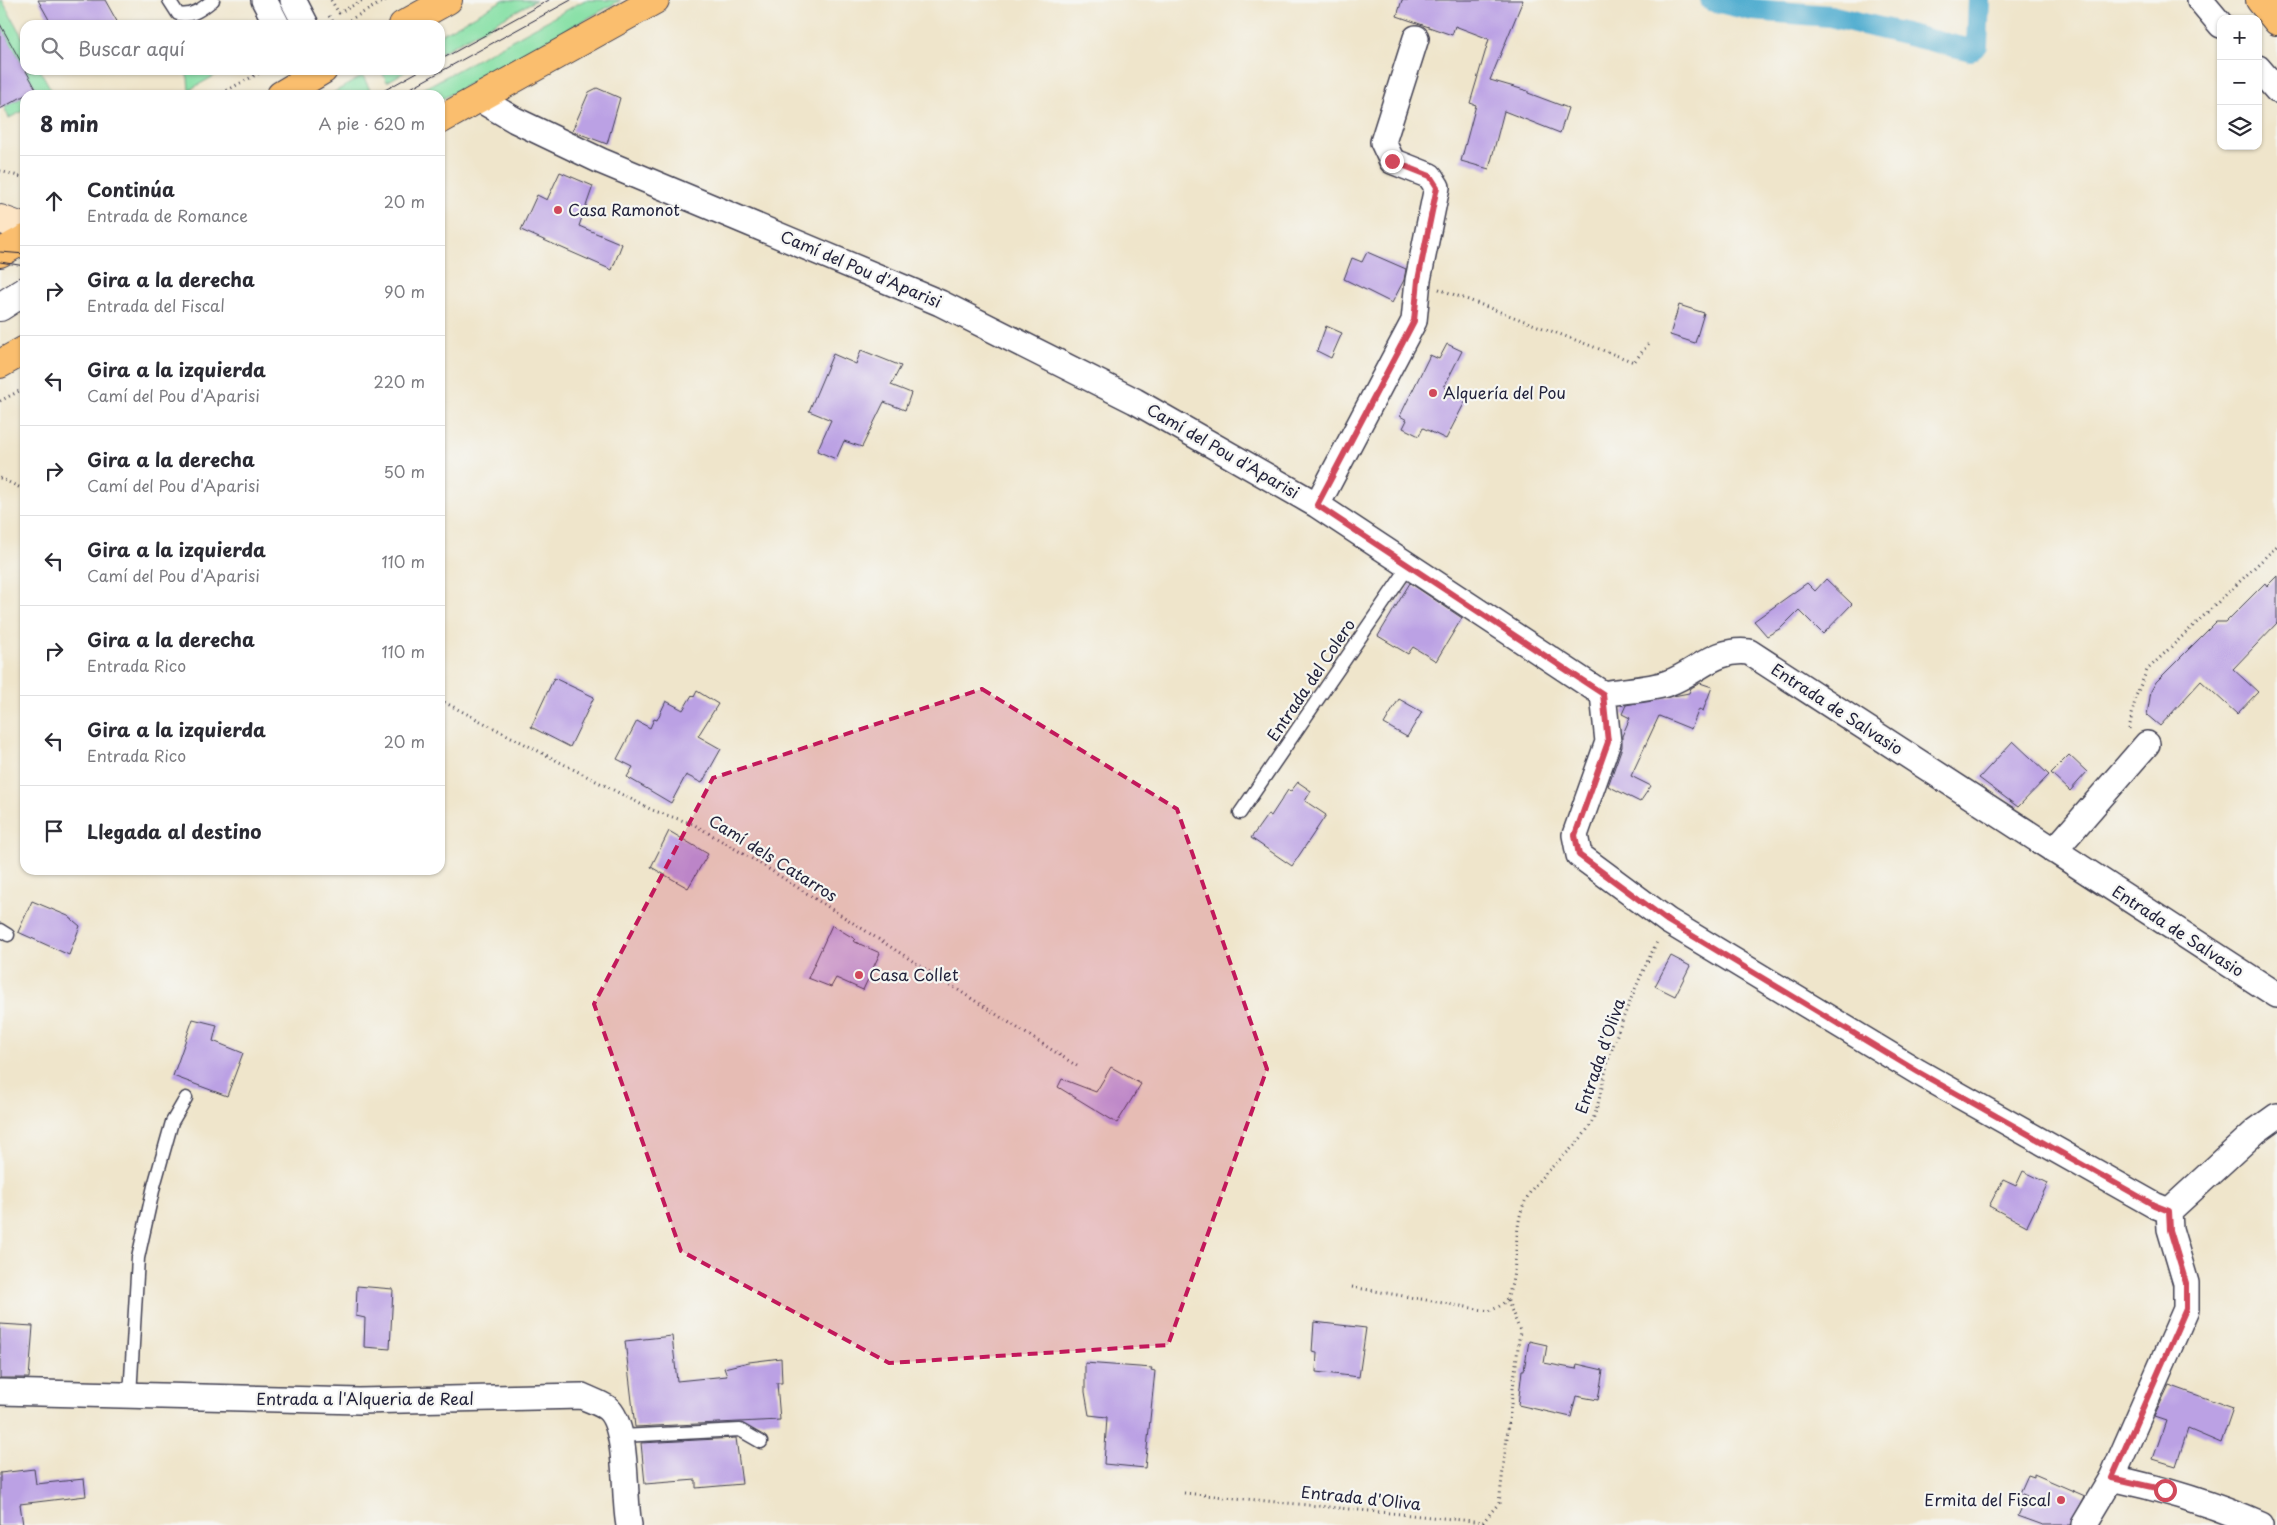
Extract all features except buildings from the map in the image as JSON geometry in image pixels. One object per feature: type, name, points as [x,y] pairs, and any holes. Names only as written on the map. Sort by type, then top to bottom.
[{"type":"main road","points":[[411,20],[448,0]]},
{"type":"main road","points":[[445,117],[655,0]]},
{"type":"main road","points":[[2260,0],[2277,21]]},
{"type":"main road","points":[[288,90],[307,75]]},
{"type":"main road","points":[[0,219],[20,226]]},
{"type":"main road","points":[[0,254],[20,242]]},
{"type":"main road","points":[[0,364],[20,353]]},
{"type":"street","points":[[264,0],[274,20]]},
{"type":"street","points":[[293,0],[317,19]]},
{"type":"street","points":[[2200,0],[2217,20]]},
{"type":"street","points":[[1317,505],[1414,321],[1417,292],[1437,187],[1430,176],[1392,161],[1383,142],[1416,38]]},
{"type":"street","points":[[2262,73],[2277,90]]},
{"type":"street","name":"Camí del Pou d'Aparisi","points":[[479,98],[515,120],[601,161],[940,303],[1135,400],[1317,505],[1603,694]]},
{"type":"street","points":[[0,307],[20,294]]},
{"type":"street","name":"Entrada de Salvasio","points":[[1603,694],[1668,683],[1720,654],[1734,650],[1749,652],[2277,995]]},
{"type":"street","points":[[1603,694],[1608,742],[1575,835],[1579,855],[1668,921],[1918,1072],[2154,1205],[2169,1211]]},
{"type":"street","points":[[2054,851],[2138,737]]},
{"type":"street","points":[[2169,1211],[2256,1131],[2277,1116]]},
{"type":"street","points":[[2084,1525],[2112,1478],[2186,1309],[2186,1283],[2170,1230],[2169,1211]]},
{"type":"street","name":"Entrada a l'Alqueria de Real","points":[[0,1392],[359,1401],[582,1396],[608,1409],[620,1427],[625,1506],[629,1525]]},
{"type":"street","points":[[2112,1478],[2165,1490],[2232,1512],[2261,1525]]},
{"type":"lane","points":[[170,0],[178,14],[187,16],[202,9],[213,0]]},
{"type":"lane","name":"Entrada del Colero","points":[[1240,813],[1409,566]]},
{"type":"lane","points":[[130,1396],[138,1258],[154,1186],[172,1122],[186,1098]]},
{"type":"lane","points":[[621,1436],[740,1430],[761,1442]]},
{"type":"path","points":[[332,0],[339,13],[363,0]]},
{"type":"path","points":[[349,20],[386,0]]},
{"type":"path","points":[[227,90],[256,75]]},
{"type":"path","points":[[0,171],[20,177]]},
{"type":"path","points":[[1417,292],[1434,287],[1634,362],[1650,342]]},
{"type":"path","points":[[0,401],[20,391]]},
{"type":"path","points":[[0,478],[20,488]]},
{"type":"path","points":[[2138,737],[2136,696],[2147,670],[2277,546]]},
{"type":"path","name":"Camí dels Catarros","points":[[445,703],[652,810],[693,824],[764,866],[1077,1066]]},
{"type":"path","name":"Entrada d'Oliva","points":[[1184,1493],[1483,1522],[1500,1503],[1520,1331],[1507,1299],[1520,1215],[1530,1191],[1539,1180],[1574,1148],[1590,1125],[1609,1057],[1646,963],[1668,921]]},
{"type":"path","points":[[1352,1288],[1489,1311],[1501,1306],[1507,1299]]},
{"type":"highlighted area","points":[[982,689],[1177,809],[1267,1069],[1168,1345],[889,1363],[681,1251],[594,1004],[713,778]]},
{"type":"green space","points":[[0,0],[2,0],[20,33],[20,60],[0,24]]},
{"type":"green space","points":[[503,0],[536,0],[445,50],[445,32]]},
{"type":"green space","points":[[585,0],[621,0],[445,97],[445,90],[421,90]]},
{"type":"green space","points":[[28,75],[43,75],[51,90],[34,90],[36,89]]},
{"type":"green space","points":[[186,75],[216,75],[189,90]]},
{"type":"green space","points":[[384,75],[399,75],[387,82]]},
{"type":"green space","points":[[363,76],[370,90],[338,90]]},
{"type":"green space","points":[[20,99],[20,112],[9,118],[4,107]]},
{"type":"waterway","points":[[1711,0],[1753,10],[1830,16],[1971,50],[1977,45],[1979,0]]},
{"type":"tram line","points":[[445,57],[549,0]]},
{"type":"tram line","points":[[445,69],[571,0]]},
{"type":"tram line","points":[[385,90],[412,75]]},
{"type":"tram line","points":[[407,90],[434,75]]},
{"type":"tram line","points":[[0,252],[20,254]]},
{"type":"tram line","points":[[0,262],[20,265]]},
{"type":"place","name":"Casa Ramonot","points":[[558,210]]},
{"type":"place","name":"Alquería del Pou","points":[[1433,393]]},
{"type":"place","name":"Casa Collet","points":[[859,975]]},
{"type":"place","name":"Ermita del Fiscal","points":[[2061,1500]]},
{"type":"route","points":[[1392,161],[1430,176],[1437,187],[1418,280],[1414,321],[1317,505],[1603,694],[1608,742],[1575,835],[1579,855],[1668,921],[1918,1072],[2154,1205],[2169,1211],[2170,1230],[2186,1283],[2186,1309],[2112,1478],[2165,1490]]}]
